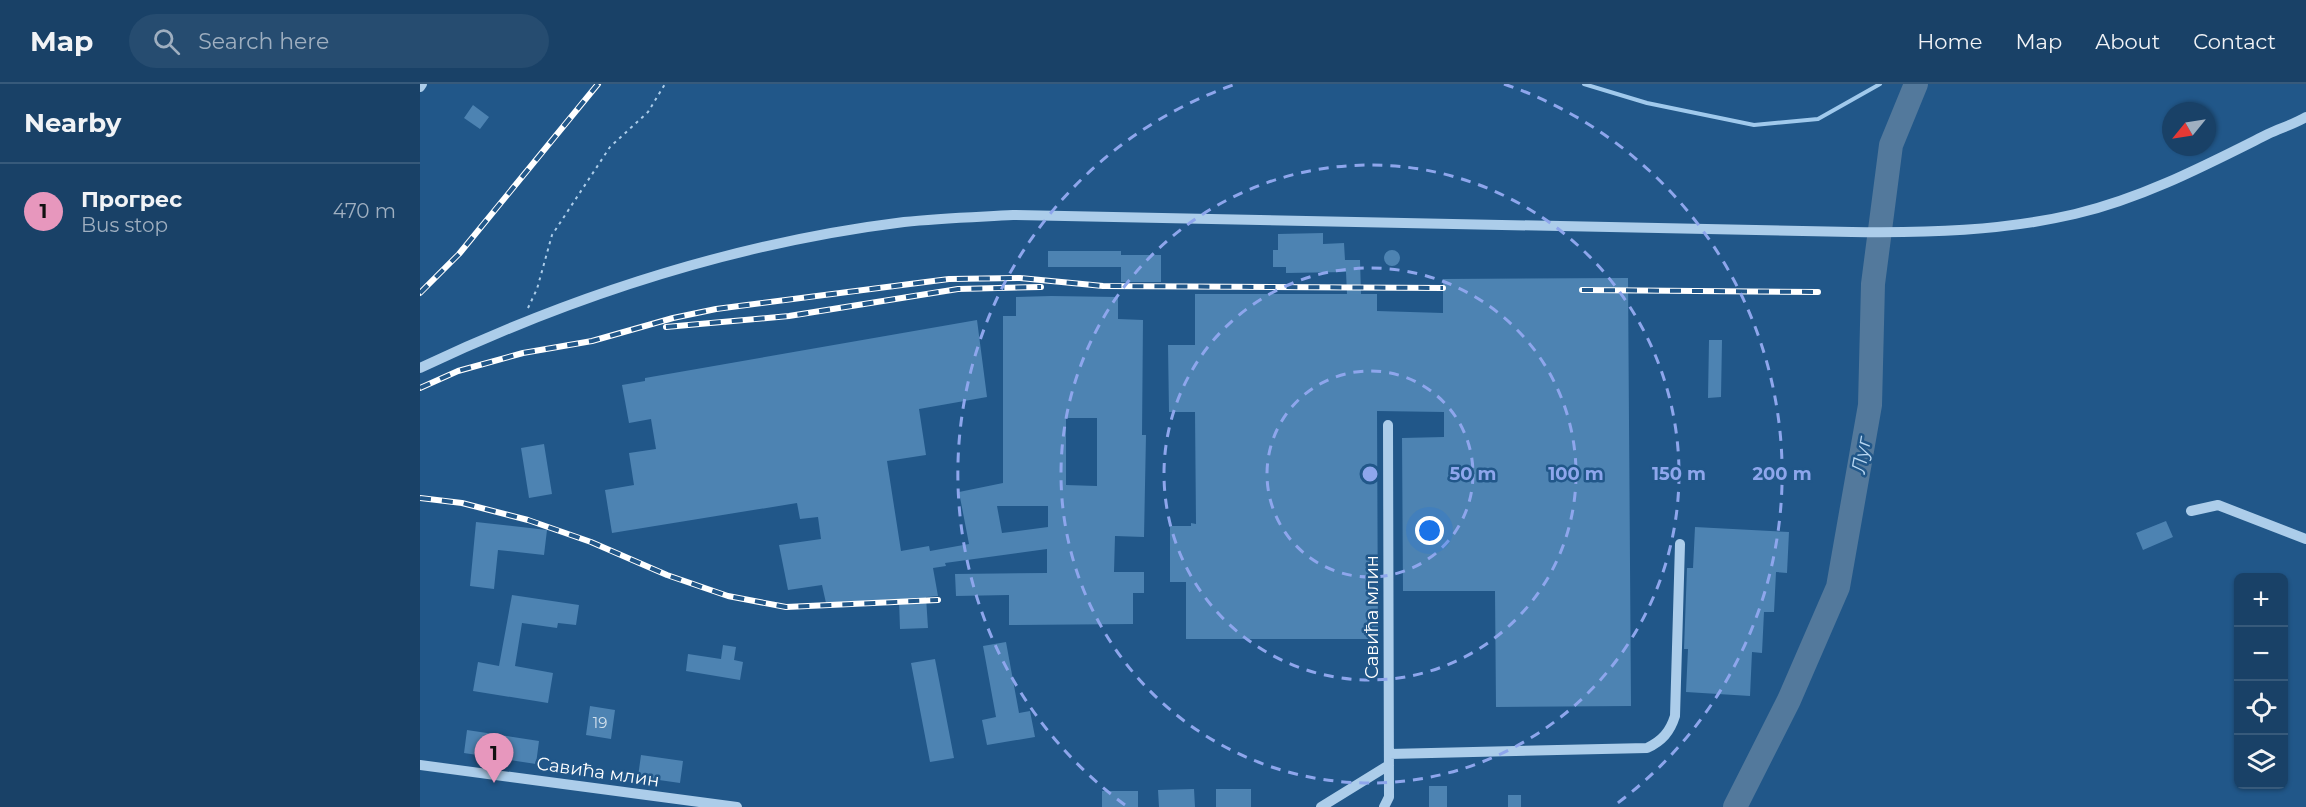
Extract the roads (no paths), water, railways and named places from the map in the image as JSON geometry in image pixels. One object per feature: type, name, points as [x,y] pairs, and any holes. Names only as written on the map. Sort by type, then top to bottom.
[{"type":"street","points":[[420,368],[522,322],[657,274],[776,244],[905,222],[1013,215],[1852,232],[1963,230],[2013,225],[2074,214],[2119,201],[2167,182],[2306,117]]},
{"type":"street","name":"Савића млин","points":[[1384,807],[1389,797],[1388,425]]},
{"type":"street","points":[[2191,511],[2218,505],[2306,539]]},
{"type":"street","points":[[1321,807],[1389,759],[1647,748],[1656,744],[1669,731],[1675,716],[1680,544]]},
{"type":"street","name":"Савића млин","points":[[420,765],[737,807]]},
{"type":"waterway","points":[[1584,84],[1647,103],[1754,125],[1818,119],[1880,84]]},
{"type":"waterway","name":"Луг","points":[[1735,807],[1789,700],[1838,587],[1870,405],[1873,284],[1891,145],[1916,84]]},
{"type":"railway","points":[[420,293],[459,254],[598,84]]},
{"type":"railway","points":[[420,388],[458,371],[523,353],[592,341],[673,318],[716,309],[949,279],[1020,278],[1103,286],[1443,288]]},
{"type":"railway","points":[[666,327],[789,316],[958,289],[1041,287]]},
{"type":"railway","points":[[1582,290],[1818,292]]},
{"type":"railway","points":[[420,498],[462,503],[528,520],[591,542],[667,575],[728,596],[786,607],[938,600]]},
{"type":"place","name":"Прогрес","points":[[494,783]]}]
